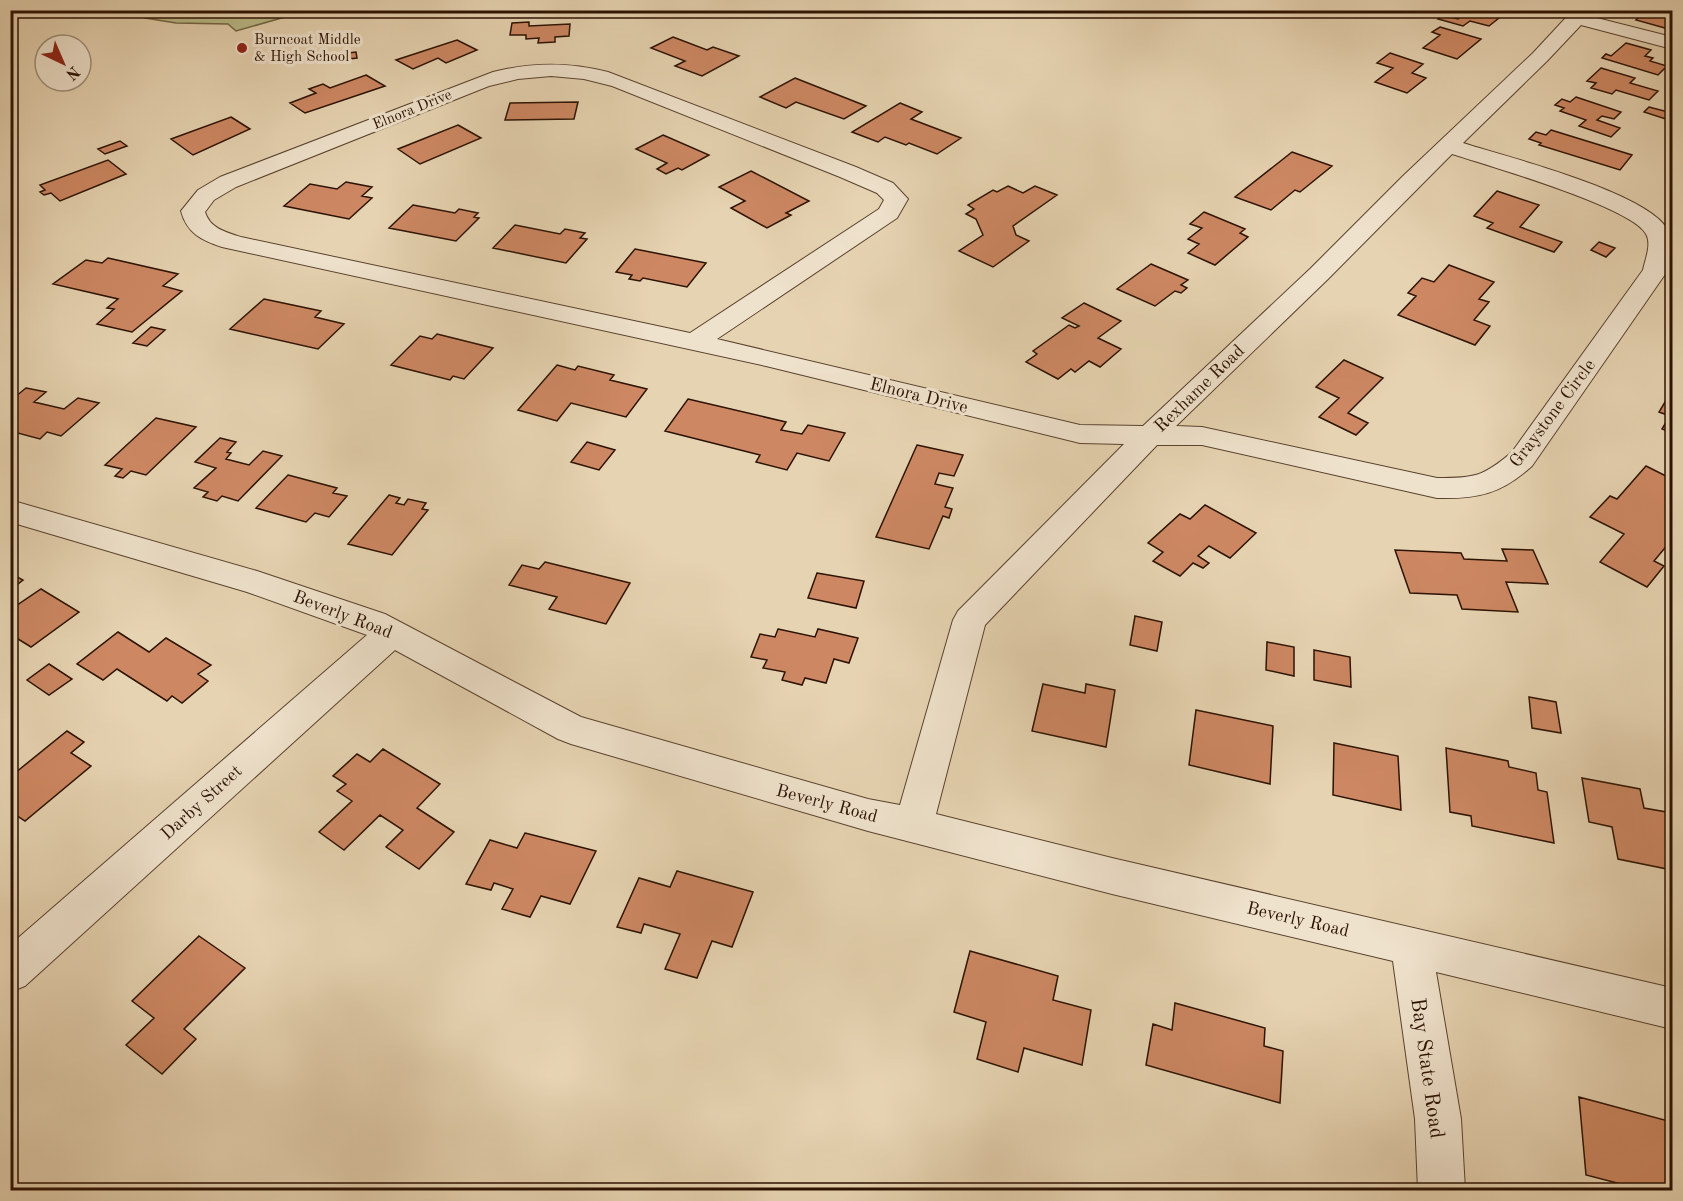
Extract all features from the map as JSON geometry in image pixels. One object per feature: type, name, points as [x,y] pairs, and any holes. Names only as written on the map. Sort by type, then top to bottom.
[{"type":"street","points":[[1580,14],[1672,44]]},
{"type":"street","name":"Rexhame Road","points":[[914,825],[970,620],[1148,437],[1319,274],[1540,57],[1580,14]]},
{"type":"street","name":"Elnora Drive","points":[[693,343],[889,213],[896,199],[885,188],[848,172],[619,82],[593,73],[568,69],[508,74],[482,82],[228,182],[206,195],[193,211],[198,225],[215,236],[242,244],[693,343],[1080,434],[1148,437]]},
{"type":"street","name":"Graystone Circle","points":[[1148,437],[1202,436],[1437,488],[1476,489],[1505,475],[1522,459],[1655,270],[1660,246],[1656,230],[1640,216],[1609,199],[1448,146]]},
{"type":"street","name":"Beverly Road","points":[[10,511],[257,583],[373,623],[571,729],[857,812],[1112,876],[1672,1008]]},
{"type":"street","name":"Darby Street","points":[[10,972],[393,632]]},
{"type":"street","name":"Bay State Road","points":[[1410,945],[1438,1119],[1442,1191]]},
{"type":"green space","points":[[130,11],[240,13],[306,11],[236,31],[228,24],[176,23],[145,18]]},
{"type":"building","points":[[1468,10],[1492,10],[1504,14],[1489,26],[1470,21],[1463,26],[1438,19],[1444,15],[1458,19]]},
{"type":"building","points":[[1648,10],[1672,13],[1672,30],[1636,20],[1641,16],[1637,15],[1640,12],[1645,13]]},
{"type":"building","points":[[529,22],[529,26],[570,24],[569,36],[555,37],[555,42],[538,43],[539,38],[526,39],[526,35],[510,35],[512,23]]},
{"type":"building","points":[[1440,27],[1481,39],[1457,59],[1423,48],[1440,35],[1432,32]]},
{"type":"building","points":[[673,37],[707,50],[713,47],[739,56],[702,76],[675,66],[685,61],[651,48]]},
{"type":"building","points":[[457,40],[477,50],[446,63],[438,58],[413,69],[396,60]]},
{"type":"building","points":[[1626,43],[1651,50],[1645,56],[1653,58],[1650,61],[1667,66],[1658,75],[1602,58],[1606,54],[1611,56]]},
{"type":"building","points":[[356,52],[357,58],[341,60],[340,54]]},
{"type":"building","points":[[1390,53],[1423,64],[1412,73],[1426,78],[1407,93],[1375,82],[1393,68],[1377,63]]},
{"type":"building","points":[[1601,68],[1635,78],[1630,83],[1658,91],[1649,100],[1616,90],[1612,94],[1591,88],[1596,83],[1587,81]]},
{"type":"building","points":[[366,75],[385,86],[305,113],[290,103],[316,93],[309,89],[323,84],[330,88]]},
{"type":"building","points":[[795,78],[866,106],[844,119],[796,102],[786,108],[760,97]]},
{"type":"building","points":[[1576,97],[1621,112],[1614,119],[1602,116],[1597,120],[1620,128],[1611,137],[1579,126],[1586,120],[1560,111],[1564,108],[1555,105],[1562,99],[1570,102]]},
{"type":"building","points":[[578,102],[574,119],[505,120],[510,103]]},
{"type":"building","points":[[900,103],[922,112],[911,119],[961,138],[937,154],[909,143],[906,145],[885,137],[878,142],[852,132]]},
{"type":"building","points":[[1649,107],[1672,113],[1672,121],[1644,112]]},
{"type":"building","points":[[231,117],[250,129],[193,155],[171,139]]},
{"type":"building","points":[[458,125],[481,138],[420,164],[398,149]]},
{"type":"building","points":[[1551,130],[1632,155],[1620,170],[1539,145],[1541,143],[1529,139],[1536,132],[1546,135]]},
{"type":"building","points":[[663,135],[709,155],[682,170],[678,168],[666,174],[657,169],[667,163],[636,149]]},
{"type":"building","points":[[120,141],[127,146],[105,154],[98,149]]},
{"type":"building","points":[[1292,152],[1332,166],[1300,192],[1295,190],[1271,210],[1235,197]]},
{"type":"building","points":[[108,160],[126,174],[60,201],[51,193],[44,195],[40,192],[45,190],[40,185]]},
{"type":"building","points":[[751,171],[809,201],[786,213],[791,215],[767,228],[731,208],[745,201],[719,187]]},
{"type":"building","points":[[346,182],[372,187],[362,196],[372,198],[349,219],[284,206],[310,184],[337,189]]},
{"type":"building","points":[[1008,186],[1023,193],[1035,186],[1057,195],[1013,226],[1016,235],[1029,241],[993,267],[959,251],[983,235],[976,219],[966,214],[974,209],[968,205],[993,190],[997,192]]},
{"type":"building","points":[[1497,191],[1539,205],[1520,227],[1562,242],[1554,252],[1487,228],[1493,223],[1474,216]]},
{"type":"building","points":[[413,205],[455,213],[459,209],[478,213],[474,217],[479,218],[456,241],[389,228]]},
{"type":"building","points":[[1204,212],[1245,229],[1240,233],[1248,237],[1215,265],[1188,253],[1199,244],[1188,239],[1202,228],[1190,224]]},
{"type":"building","points":[[515,225],[560,234],[565,229],[585,233],[580,238],[587,239],[566,263],[493,248]]},
{"type":"building","points":[[1599,242],[1615,248],[1606,257],[1591,250]]},
{"type":"building","points":[[635,249],[706,263],[687,287],[643,278],[640,281],[629,279],[632,275],[616,272]]},
{"type":"building","points":[[108,258],[178,274],[163,286],[182,291],[132,332],[97,324],[114,309],[107,308],[118,299],[53,284],[86,260],[102,263]]},
{"type":"building","points":[[1151,264],[1188,280],[1181,285],[1187,288],[1181,293],[1175,291],[1155,306],[1117,289]]},
{"type":"building","points":[[1449,265],[1494,282],[1479,299],[1489,302],[1474,320],[1490,326],[1475,345],[1398,315],[1416,296],[1408,293],[1422,278],[1434,282]]},
{"type":"building","points":[[264,299],[321,311],[315,317],[344,324],[318,349],[230,329]]},
{"type":"building","points":[[1084,303],[1121,321],[1098,338],[1121,349],[1100,367],[1089,361],[1075,372],[1071,369],[1058,379],[1026,362],[1037,354],[1033,351],[1069,325],[1075,328],[1079,326],[1062,318]]},
{"type":"building","points":[[151,327],[165,330],[147,346],[133,343]]},
{"type":"building","points":[[437,334],[493,348],[464,379],[453,376],[450,380],[391,365],[420,336],[432,339]]},
{"type":"building","points":[[1344,360],[1383,378],[1348,413],[1368,423],[1356,435],[1319,417],[1339,398],[1316,387]]},
{"type":"building","points":[[557,365],[575,370],[578,366],[614,375],[610,380],[647,389],[626,417],[571,403],[557,421],[518,410]]},
{"type":"building","points":[[26,388],[46,392],[34,402],[64,409],[78,398],[99,403],[61,436],[47,432],[40,439],[10,431],[10,420],[17,415],[10,413],[10,401]]},
{"type":"building","points":[[1671,392],[1672,433],[1662,429],[1670,416],[1659,412]]},
{"type":"building","points":[[688,399],[786,422],[781,430],[802,434],[808,425],[845,433],[829,461],[797,453],[787,470],[756,462],[760,455],[665,431]]},
{"type":"building","points":[[156,418],[196,427],[146,475],[131,471],[123,478],[115,476],[122,469],[105,465]]},
{"type":"building","points":[[220,438],[236,442],[227,452],[231,453],[226,459],[249,465],[263,451],[282,456],[238,501],[222,496],[217,501],[203,497],[208,492],[194,488],[216,468],[195,462]]},
{"type":"building","points":[[587,442],[615,450],[599,470],[571,462]]},
{"type":"building","points":[[917,445],[963,455],[954,476],[939,473],[935,484],[953,488],[945,507],[952,509],[949,518],[943,516],[929,549],[876,537]]},
{"type":"building","points":[[1646,466],[1672,479],[1672,545],[1669,543],[1654,561],[1664,566],[1647,587],[1600,562],[1624,534],[1590,517],[1610,496],[1617,499]]},
{"type":"building","points":[[288,475],[337,488],[333,493],[347,496],[329,517],[315,513],[306,522],[256,508]]},
{"type":"building","points":[[389,495],[400,498],[396,503],[404,505],[408,499],[426,503],[422,509],[428,510],[392,555],[348,544]]},
{"type":"building","points":[[1205,505],[1256,533],[1230,558],[1209,546],[1198,556],[1209,563],[1203,568],[1193,563],[1180,576],[1153,561],[1163,552],[1148,543],[1180,514],[1190,519]]},
{"type":"building","points":[[1502,549],[1533,550],[1548,584],[1506,582],[1518,612],[1462,609],[1457,595],[1410,593],[1395,550],[1461,553],[1464,559],[1507,561]]},
{"type":"building","points":[[545,562],[630,583],[606,624],[549,609],[557,597],[509,585],[522,565],[539,569]]},
{"type":"building","points":[[10,573],[23,580],[10,590]]},
{"type":"building","points":[[817,573],[864,581],[856,608],[808,598]]},
{"type":"building","points":[[41,589],[79,612],[31,647],[10,634],[10,610]]},
{"type":"building","points":[[1135,616],[1162,622],[1157,651],[1130,645]]},
{"type":"building","points":[[778,629],[815,637],[818,629],[858,638],[849,663],[834,659],[826,683],[805,678],[802,685],[782,680],[785,672],[763,668],[767,660],[751,657],[760,634],[775,637]]},
{"type":"building","points":[[118,632],[149,652],[166,638],[211,665],[198,674],[208,681],[182,703],[172,696],[167,701],[117,669],[103,680],[77,664]]},
{"type":"building","points":[[1267,642],[1294,647],[1294,676],[1266,670]]},
{"type":"building","points":[[1314,650],[1350,657],[1351,687],[1314,680]]},
{"type":"building","points":[[49,664],[72,679],[49,695],[27,680]]},
{"type":"building","points":[[1043,684],[1085,693],[1086,684],[1115,690],[1106,747],[1032,731]]},
{"type":"building","points":[[1529,697],[1556,702],[1561,733],[1532,728]]},
{"type":"building","points":[[1196,710],[1273,726],[1270,784],[1189,765]]},
{"type":"building","points":[[67,731],[84,742],[71,753],[91,766],[25,821],[10,811],[10,777]]},
{"type":"building","points":[[1334,743],[1398,756],[1401,810],[1333,795]]},
{"type":"building","points":[[1446,748],[1508,761],[1509,767],[1536,773],[1538,790],[1547,792],[1554,843],[1472,826],[1471,816],[1450,812]]},
{"type":"building","points":[[383,749],[440,784],[417,808],[454,832],[419,869],[386,847],[403,830],[380,815],[344,850],[319,832],[352,801],[337,791],[346,784],[333,776],[357,754],[370,762]]},
{"type":"building","points":[[1582,778],[1640,789],[1644,808],[1672,813],[1672,870],[1618,859],[1612,827],[1589,822]]},
{"type":"building","points":[[525,833],[596,851],[570,904],[541,896],[530,917],[502,909],[513,889],[494,883],[491,890],[466,884],[490,840],[517,848]]},
{"type":"building","points":[[677,871],[753,892],[732,947],[712,941],[697,978],[665,969],[680,934],[644,924],[641,933],[617,927],[639,878],[670,887]]},
{"type":"building","points":[[199,936],[245,968],[184,1029],[196,1039],[162,1074],[126,1045],[154,1018],[132,1001]]},
{"type":"building","points":[[970,951],[1058,976],[1053,1000],[1091,1010],[1082,1065],[1024,1048],[1018,1072],[977,1059],[986,1022],[954,1012]]},
{"type":"building","points":[[1175,1003],[1265,1028],[1264,1046],[1283,1051],[1280,1103],[1146,1065],[1153,1024],[1172,1030]]},
{"type":"building","points":[[1579,1097],[1672,1122],[1672,1190],[1644,1190],[1586,1175]]},
{"type":"place","name":"Burncoat Middle & High School","points":[[242,48]]}]
